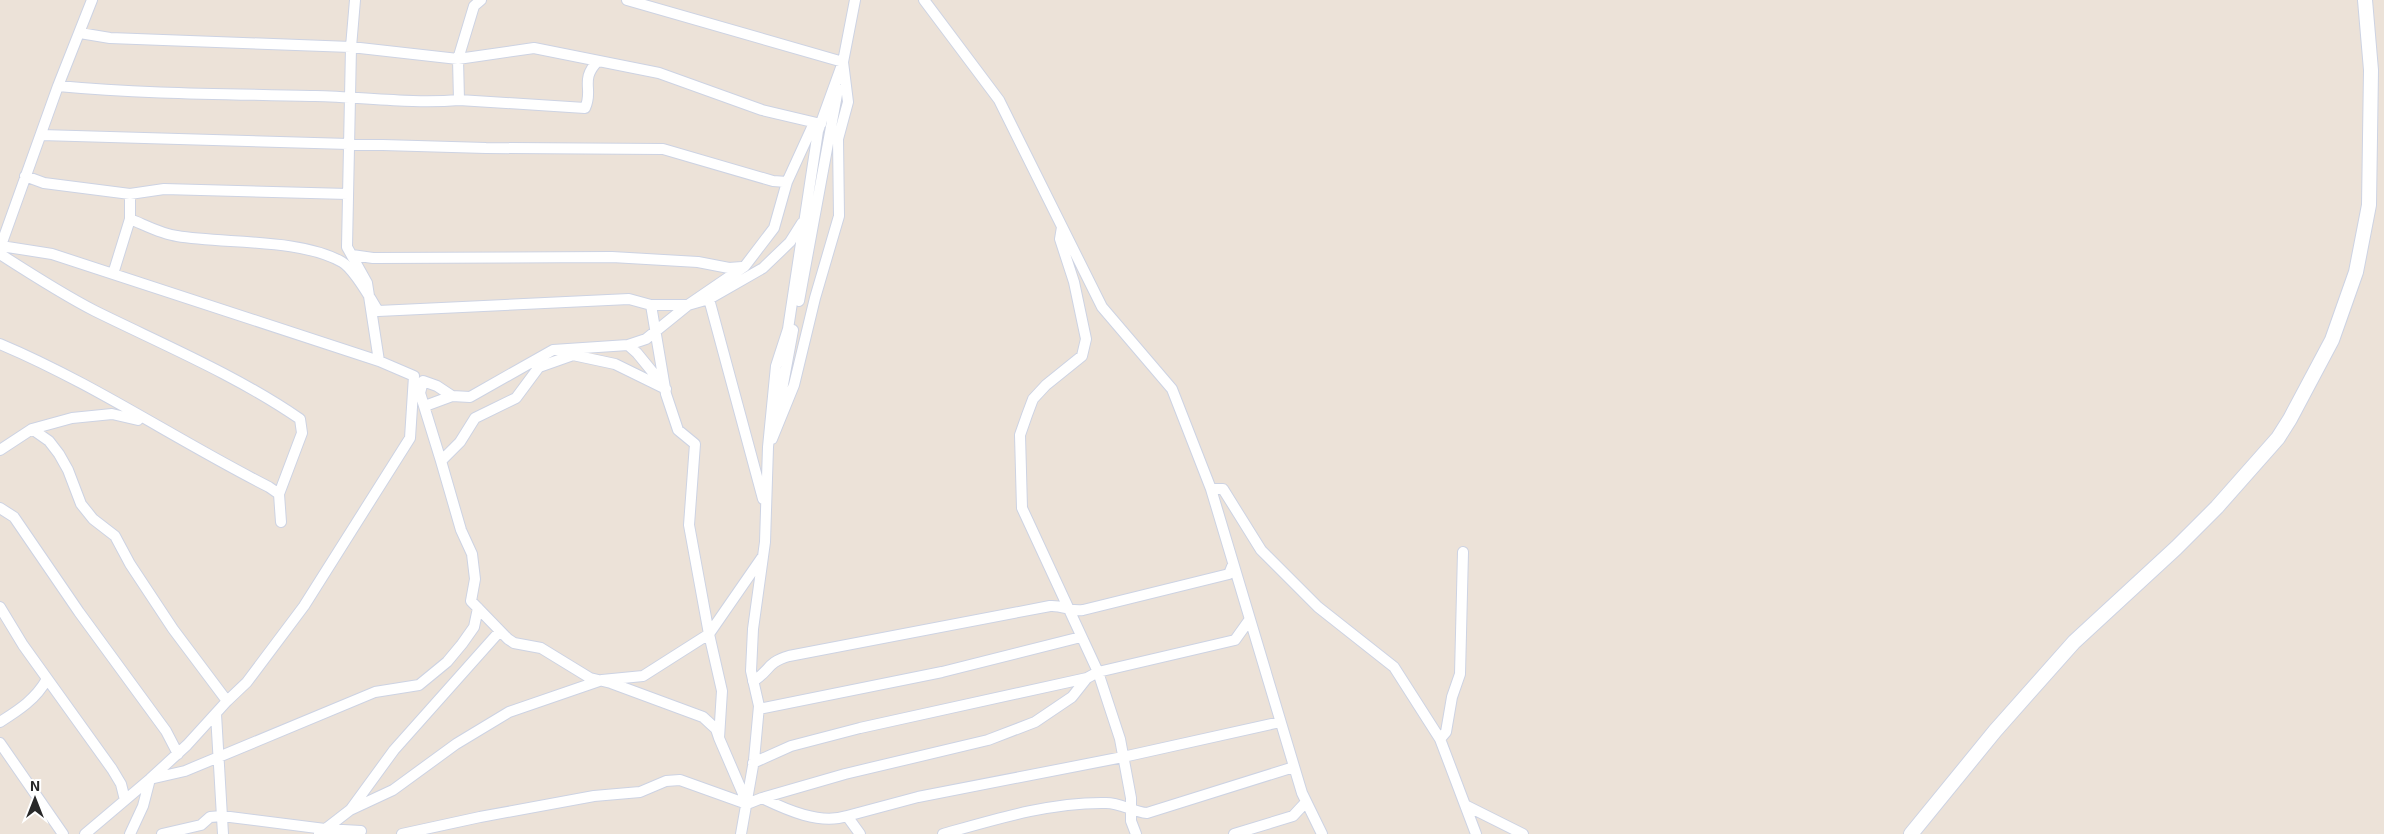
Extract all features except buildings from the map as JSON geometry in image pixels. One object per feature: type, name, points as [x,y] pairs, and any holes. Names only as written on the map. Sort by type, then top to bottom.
[{"type":"street","points":[[85,834],[178,754],[247,682],[304,606],[410,438],[414,376],[380,361],[52,254],[0,247],[58,86],[92,0]]},
{"type":"street","points":[[355,0],[351,47],[347,247],[367,282],[380,361]]},
{"type":"street","points":[[459,100],[458,59],[474,6],[481,0]]},
{"type":"street","points":[[627,0],[843,62]]},
{"type":"street","points":[[774,433],[855,0]]},
{"type":"street","points":[[924,0],[999,100],[1102,307],[1172,389],[1211,489],[1294,767],[1306,802],[1322,834]]},
{"type":"street","points":[[1911,834],[1995,731],[2074,642],[2176,548],[2217,507],[2278,438],[2290,419],[2332,340],[2356,272],[2369,205],[2371,70],[2365,0]]},
{"type":"street","points":[[80,33],[110,38],[351,47],[458,59],[534,48],[659,74],[762,110],[818,124]]},
{"type":"street","points":[[58,86],[105,90],[351,97],[441,102],[459,100],[585,108],[588,94],[587,78],[598,61]]},
{"type":"street","points":[[425,406],[452,396],[470,397],[553,350],[628,345],[646,339],[688,305],[745,266],[774,228],[787,182],[818,124],[843,62]]},
{"type":"street","points":[[768,447],[794,385],[815,298],[839,216],[838,138],[848,102],[843,62]]},
{"type":"street","points":[[741,834],[753,763],[759,709],[751,671],[753,629],[764,555],[768,447],[776,366],[788,329],[818,124]]},
{"type":"street","points":[[40,135],[486,148],[663,148],[773,181],[787,182]]},
{"type":"street","points":[[26,176],[44,183],[130,194],[164,189],[348,194]]},
{"type":"street","points":[[113,274],[130,219],[130,194]]},
{"type":"street","points":[[130,219],[175,236],[258,243],[320,252],[344,263],[370,297],[378,311],[391,312],[628,299],[651,305],[688,305],[709,299],[763,268],[790,242],[804,220]]},
{"type":"street","points":[[1062,227],[1060,239],[1074,282],[1086,339],[1082,356],[1046,385],[1033,399],[1020,435],[1019,456],[1022,508],[1098,672],[1120,739],[1132,798],[1131,821],[1136,834]]},
{"type":"street","points":[[0,254],[94,310],[151,336],[265,395],[300,419],[302,433],[279,494],[281,522]]},
{"type":"street","points":[[352,255],[373,258],[612,257],[698,262],[729,268],[745,266]]},
{"type":"street","points":[[709,299],[766,509]]},
{"type":"street","points":[[651,305],[666,388],[678,430],[694,444],[689,525],[709,634],[722,691],[719,738]]},
{"type":"street","points":[[0,344],[45,363],[279,494]]},
{"type":"street","points":[[628,345],[666,388]]},
{"type":"street","points":[[441,461],[460,442],[475,418],[516,398],[539,367],[573,355],[615,364],[666,388]]},
{"type":"street","points":[[452,396],[437,386],[423,381],[420,393],[428,423],[461,530],[472,554],[475,579],[471,601],[514,643],[541,648],[578,671],[702,717],[716,729],[747,804]]},
{"type":"street","points":[[0,450],[32,429],[72,418],[112,414],[150,423]]},
{"type":"street","points":[[32,429],[49,440],[68,470],[81,504],[93,519],[115,536],[130,564],[173,629],[227,701]]},
{"type":"street","points":[[1211,489],[1223,489],[1261,550],[1318,607],[1394,667],[1440,739],[1476,834]]},
{"type":"street","points":[[0,508],[14,517],[79,612],[166,731],[178,754]]},
{"type":"street","points":[[1440,739],[1446,732],[1452,697],[1460,674],[1463,552]]},
{"type":"street","points":[[322,832],[350,810],[393,790],[456,744],[509,712],[602,680],[643,676],[709,634],[764,555]]},
{"type":"street","points":[[753,681],[763,675],[771,662],[789,656],[1050,606],[1059,605],[1075,612],[1229,574],[1234,564]]},
{"type":"street","points":[[0,607],[23,645],[112,769],[121,784],[125,800]]},
{"type":"street","points":[[150,779],[185,771],[375,692],[419,685],[442,667],[462,644],[474,627],[478,608]]},
{"type":"street","points":[[753,763],[791,746],[860,728],[1087,678],[1098,672],[1234,640],[1250,619]]},
{"type":"street","points":[[350,810],[394,750],[500,631]]},
{"type":"street","points":[[759,709],[942,672],[1082,637]]},
{"type":"street","points":[[402,834],[480,817],[594,796],[640,792],[666,781],[680,780],[747,804],[845,774],[988,740],[1035,722],[1072,697],[1087,678]]},
{"type":"street","points":[[0,722],[24,706],[40,692],[47,679]]},
{"type":"street","points":[[216,714],[223,834]]},
{"type":"street","points":[[762,798],[801,815],[839,818],[918,797],[1123,757],[1280,722]]},
{"type":"street","points":[[0,743],[63,834]]},
{"type":"street","points":[[943,834],[1028,811],[1080,803],[1109,802],[1138,812],[1147,813],[1294,767]]},
{"type":"street","points":[[130,834],[143,806],[150,779]]},
{"type":"street","points":[[1234,834],[1293,816],[1306,802]]},
{"type":"street","points":[[1465,805],[1523,834]]},
{"type":"street","points":[[162,834],[200,825],[210,817],[222,816],[322,832],[362,833]]},
{"type":"street","points":[[848,816],[860,834]]}]
